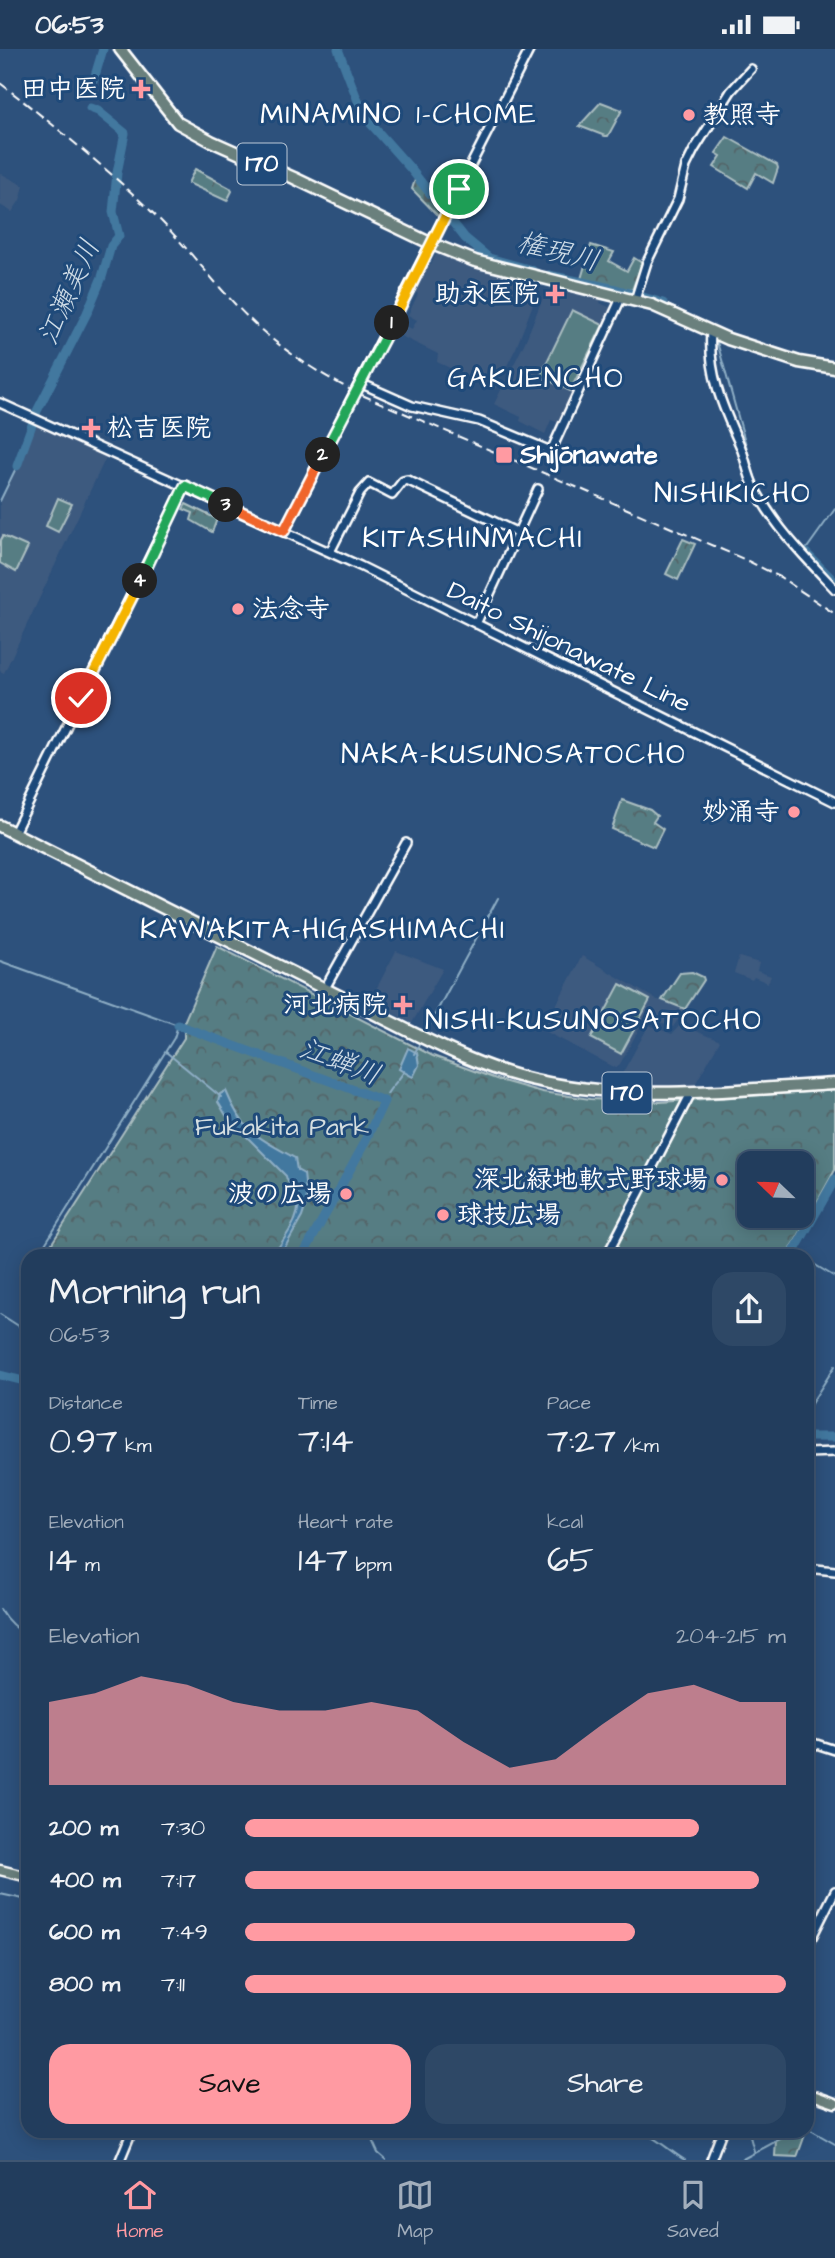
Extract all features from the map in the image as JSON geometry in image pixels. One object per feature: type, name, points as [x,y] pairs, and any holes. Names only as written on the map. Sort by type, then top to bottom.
[{"type":"highway","name":"170","points":[[120,49],[178,123],[432,244],[495,266],[622,296],[636,296],[711,331],[788,359],[835,368]]},
{"type":"highway","name":"170","points":[[0,826],[324,990],[489,1067],[543,1082],[620,1093],[691,1093],[835,1084]]},
{"type":"main road","points":[[0,1870],[21,1875]]},
{"type":"main road","points":[[814,2096],[835,2103]]},
{"type":"street","points":[[284,531],[530,49]]},
{"type":"street","points":[[636,296],[648,262],[678,199],[686,166],[694,150],[731,91],[751,69]]},
{"type":"street","points":[[360,383],[412,406],[481,422],[551,451],[622,296]]},
{"type":"street","points":[[711,331],[712,370],[719,400],[743,451],[755,490],[792,543],[835,589]]},
{"type":"street","name":"Daito Shijonawate Line","points":[[0,403],[330,552],[835,802]]},
{"type":"street","points":[[330,552],[360,492],[369,483],[392,495],[402,481],[407,480],[518,533]]},
{"type":"street","points":[[14,833],[185,486]]},
{"type":"street","points":[[476,624],[538,489]]},
{"type":"street","points":[[324,990],[406,843]]},
{"type":"street","points":[[610,1249],[691,1093]]},
{"type":"street","points":[[814,1453],[835,1452]]},
{"type":"street","points":[[814,1568],[835,1571]]},
{"type":"street","points":[[814,1743],[835,1750]]},
{"type":"street","points":[[814,1933],[835,1891]]},
{"type":"street","points":[[120,2160],[129,2138]]},
{"type":"street","points":[[710,2160],[719,2138]]},
{"type":"shaded area","points":[[0,173],[24,186],[20,200],[12,212],[0,205]]},
{"type":"shaded area","points":[[438,250],[540,286],[516,348],[495,389],[437,362],[438,354],[401,336],[406,326],[412,329],[417,320],[408,315],[418,294],[414,291],[427,264],[431,265]]},
{"type":"shaded area","points":[[549,290],[603,295],[600,303],[611,308],[559,423],[551,420],[545,434],[520,421],[521,417],[494,404],[525,342],[544,295]]},
{"type":"shaded area","points":[[38,422],[107,455],[4,673],[0,671],[0,504]]},
{"type":"shaded area","points":[[396,951],[443,969],[412,1023],[370,1001]]},
{"type":"shaded area","points":[[582,956],[655,999],[685,1009],[673,1027],[646,1016],[616,1068],[543,1030]]},
{"type":"shaded area","points":[[739,957],[759,963],[757,971],[771,976],[768,983],[734,973]]},
{"type":"shaded area","points":[[649,1025],[672,1034],[680,1025],[720,1041],[694,1086],[619,1088],[616,1085]]},
{"type":"shaded area","points":[[408,1048],[417,1053],[419,1065],[413,1077],[399,1069]]},
{"type":"shaded area","points":[[226,1091],[246,1125],[261,1139],[295,1158],[297,1170],[304,1174],[307,1201],[302,1217],[284,1249],[278,1249],[298,1212],[297,1195],[286,1176],[227,1117],[218,1102],[220,1094]]},
{"type":"green space","points":[[601,102],[622,110],[608,136],[579,126]]},
{"type":"green space","points":[[727,137],[777,165],[773,183],[756,173],[748,188],[714,167],[721,156],[716,153]]},
{"type":"green space","points":[[195,169],[230,188],[232,191],[227,201],[188,183]]},
{"type":"green space","points":[[416,177],[443,212],[440,218],[412,189]]},
{"type":"green space","points":[[591,245],[614,252],[609,261],[627,271],[634,258],[642,263],[632,290],[581,279]]},
{"type":"green space","points":[[572,310],[603,325],[570,391],[540,376]]},
{"type":"green space","points":[[58,498],[72,504],[58,532],[46,526]]},
{"type":"green space","points":[[186,504],[217,519],[212,532],[191,520],[193,513],[183,509]]},
{"type":"green space","points":[[3,536],[28,547],[16,572],[0,563],[0,541]]},
{"type":"green space","points":[[683,539],[695,544],[678,580],[666,574]]},
{"type":"green space","points":[[622,800],[650,810],[657,816],[653,822],[663,829],[654,847],[612,829]]},
{"type":"green space","name":"Fukakita Park","points":[[217,946],[433,1056],[542,1092],[590,1099],[660,1102],[835,1090],[835,1170],[814,1208],[814,1151],[737,1151],[737,1229],[802,1229],[791,1249],[48,1249],[184,1038],[184,1022]]},
{"type":"green space","points":[[692,972],[704,980],[685,1009],[662,1000],[680,973]]},
{"type":"green space","points":[[620,984],[650,1000],[621,1054],[591,1038]]},
{"type":"green space","points":[[804,2138],[797,2157],[775,2156],[776,2140]]},
{"type":"waterway","name":"江瀬美川","points":[[94,79],[103,49]]},
{"type":"waterway","name":"権現川","points":[[338,49],[358,101],[371,124],[465,238],[489,258],[532,270]]},
{"type":"waterway","points":[[526,64],[534,49]]},
{"type":"waterway","name":"江瀬美川","points":[[17,466],[37,411],[87,313],[111,246],[119,236],[113,212],[125,133],[98,111],[90,108]]},
{"type":"waterway","name":"権現川","points":[[549,275],[616,289],[663,303]]},
{"type":"waterway","name":"権現川","points":[[663,303],[704,322]]},
{"type":"waterway","name":"権現川","points":[[717,342],[755,477],[760,489],[795,541]]},
{"type":"waterway","name":"江瀬美川","points":[[0,501],[17,466]]},
{"type":"waterway","points":[[805,551],[835,509]]},
{"type":"waterway","name":"権現川","points":[[806,553],[835,582]]},
{"type":"waterway","points":[[425,1033],[498,898]]},
{"type":"waterway","points":[[0,961],[178,1025],[174,1038],[42,1249]]},
{"type":"waterway","name":"江蝉川","points":[[178,1025],[384,1101],[363,1146],[306,1249]]},
{"type":"waterway","points":[[414,1054],[421,1041]]},
{"type":"waterway","points":[[166,1052],[221,1097]]},
{"type":"waterway","points":[[387,1094],[404,1071]]},
{"type":"waterway","name":"権現川","points":[[796,1249],[835,1179]]},
{"type":"waterway","points":[[814,1264],[835,1277]]},
{"type":"waterway","points":[[0,1314],[21,1328]]},
{"type":"waterway","points":[[814,1399],[835,1366]]},
{"type":"waterway","points":[[0,1375],[21,1380]]},
{"type":"waterway","points":[[814,1437],[835,1437]]},
{"type":"waterway","points":[[0,1609],[21,1631]]},
{"type":"waterway","points":[[0,1894],[21,1898]]},
{"type":"waterway","points":[[814,2132],[835,2144]]},
{"type":"waterway","points":[[371,2138],[378,2153],[386,2160]]},
{"type":"waterway","points":[[653,2138],[685,2160]]},
{"type":"waterway","points":[[750,2138],[754,2151]]},
{"type":"waterway","points":[[741,2160],[782,2138]]},
{"type":"railway","points":[[0,83],[143,203],[258,327],[317,371],[355,392],[746,560],[780,577],[835,614]]},
{"type":"place","name":"田中医院","points":[[141,89]]},
{"type":"place","name":"教照寺","points":[[689,115]]},
{"type":"place","name":"助永医院","points":[[555,294]]},
{"type":"place","name":"松吉医院","points":[[91,428]]},
{"type":"place","name":"Shijōnawate","points":[[504,455]]},
{"type":"place","name":"法念寺","points":[[238,609]]},
{"type":"place","name":"妙涌寺","points":[[794,812]]},
{"type":"place","name":"河北病院","points":[[403,1005]]},
{"type":"place","name":"深北緑地軟式野球場","points":[[722,1180]]},
{"type":"place","name":"波の広場","points":[[346,1194]]},
{"type":"place","name":"球技広場","points":[[443,1215]]},
{"type":"district","name":"MINAMINO 1-CHOME","points":[[399,114]]},
{"type":"district","name":"GAKUENCHO","points":[[536,378]]},
{"type":"district","name":"NISHIKICHO","points":[[733,493]]},
{"type":"district","name":"KITASHINMACHI","points":[[473,538]]},
{"type":"district","name":"NAKA-KUSUNOSATOCHO","points":[[514,754]]},
{"type":"district","name":"KAWAKITA-HIGASHIMACHI","points":[[323,929]]},
{"type":"district","name":"NISHI-KUSUNOSATOCHO","points":[[594,1020]]},
{"type":"route","points":[[81,698],[185,486],[284,531],[459,189]]}]
